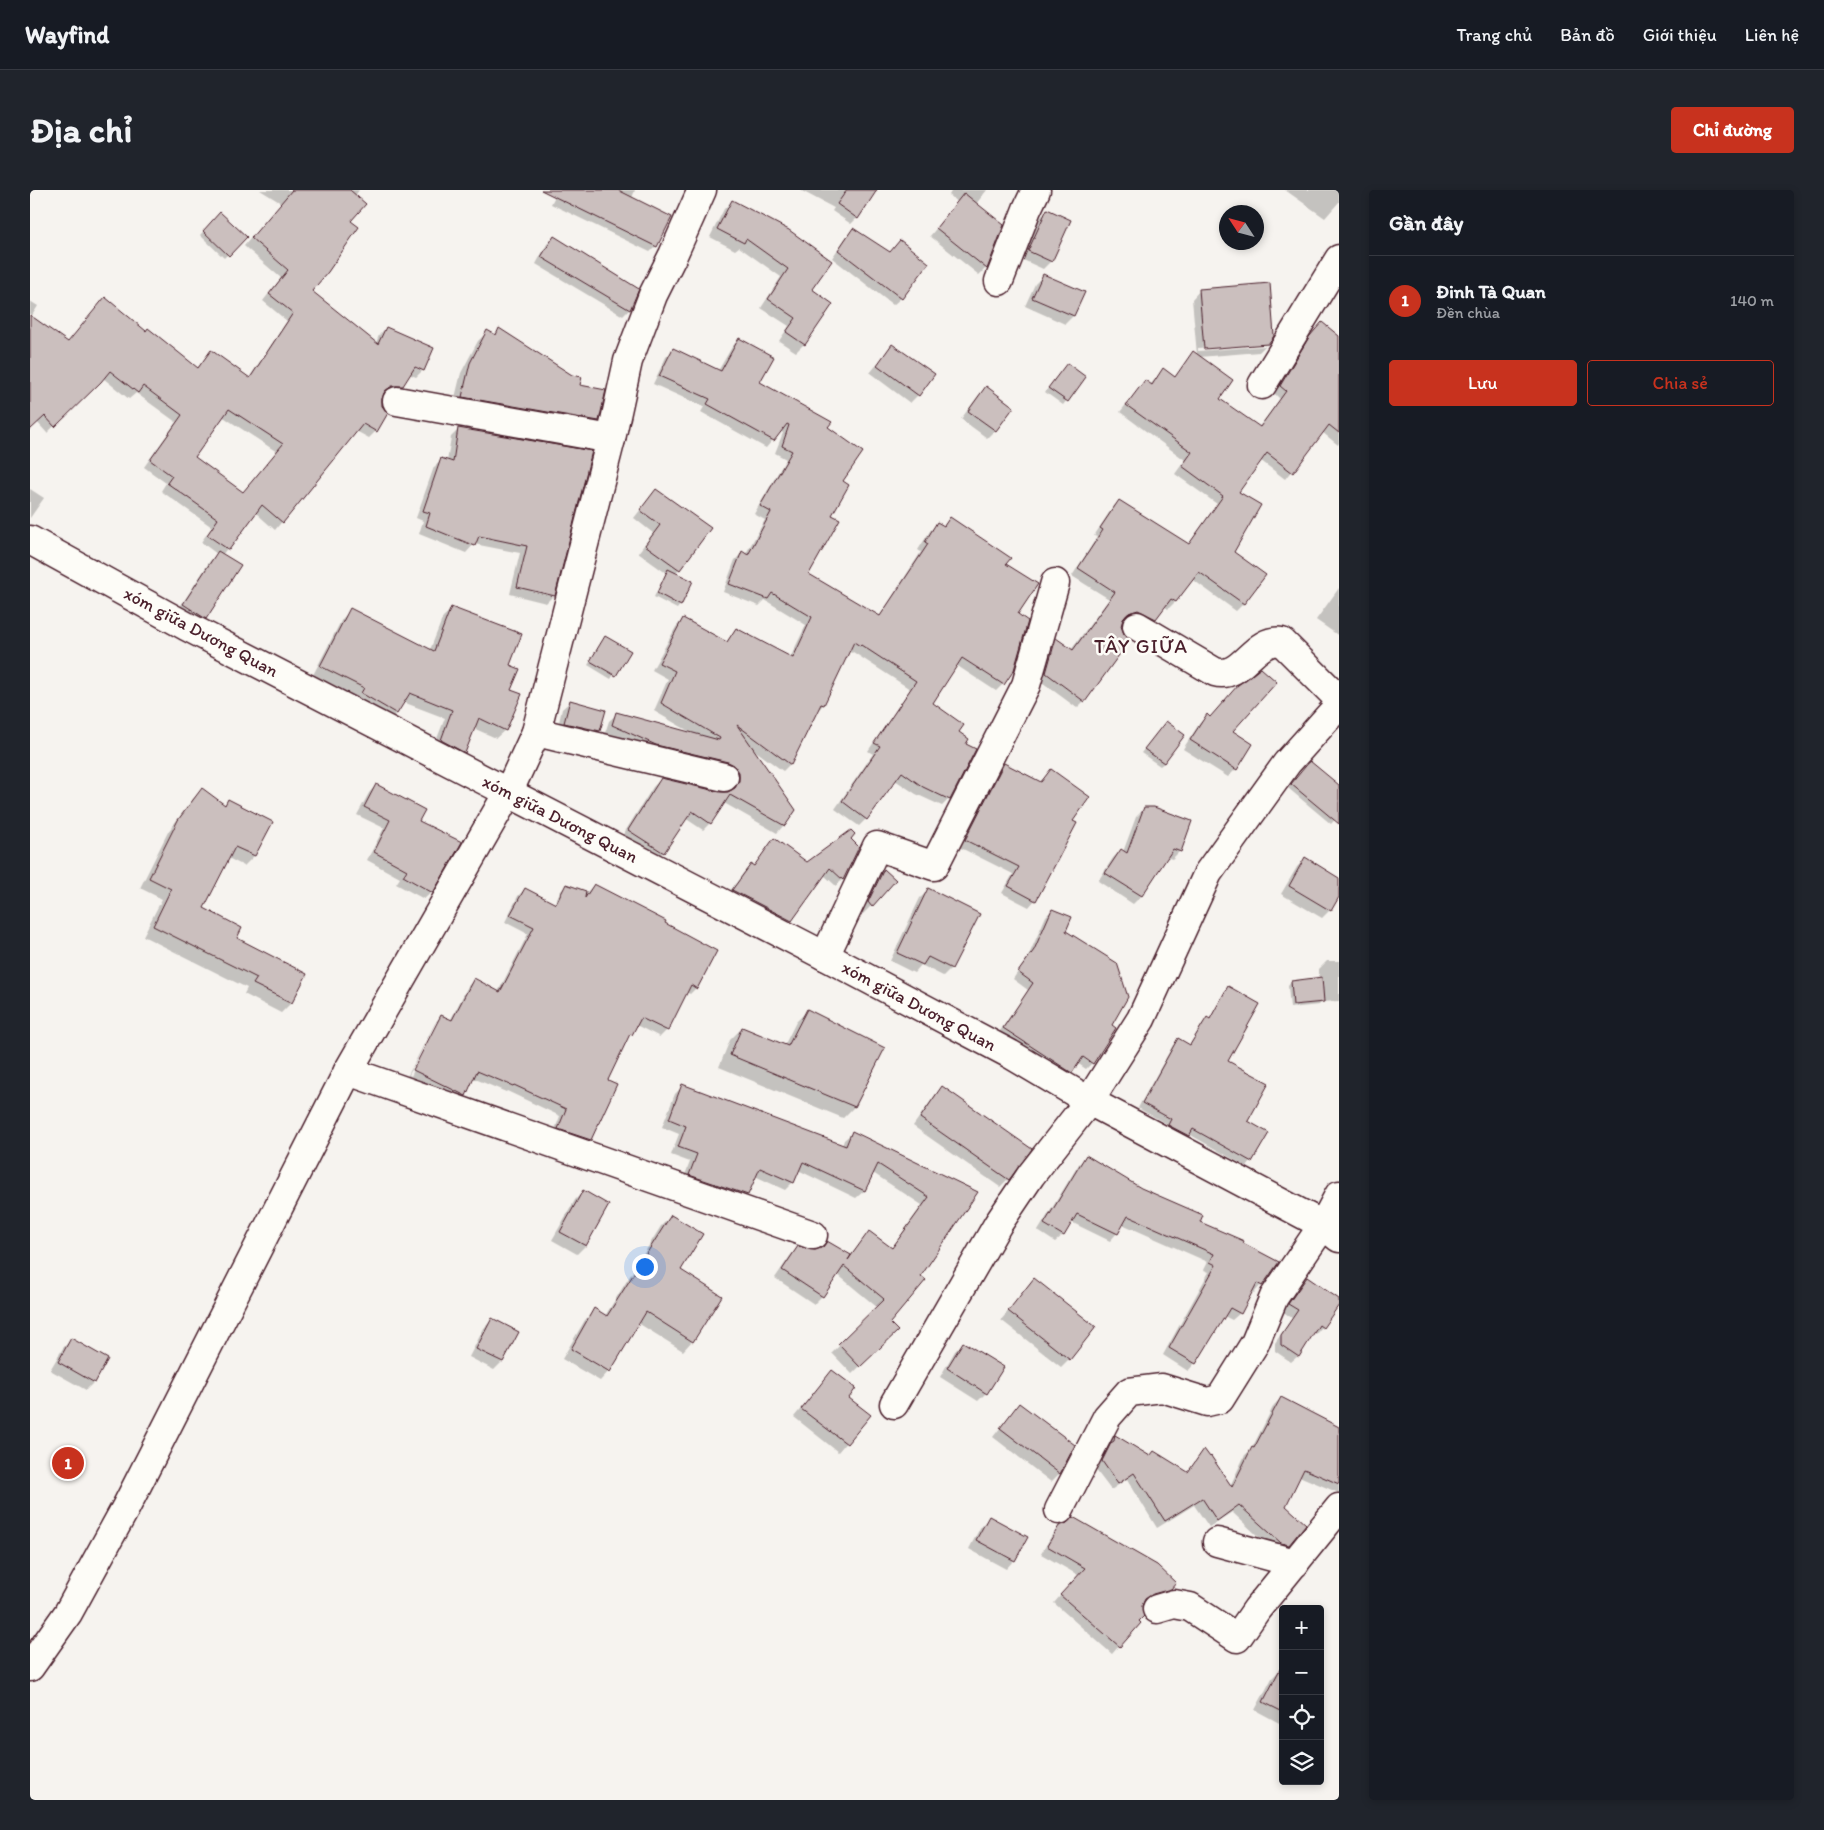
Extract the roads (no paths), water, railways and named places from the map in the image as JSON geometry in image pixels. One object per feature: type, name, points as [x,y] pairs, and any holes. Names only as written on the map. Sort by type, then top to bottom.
[{"type":"street","points":[[30,1667],[68,1613],[125,1509],[348,1071],[508,793],[536,732],[611,439],[628,360],[653,295],[702,190]]},
{"type":"street","points":[[999,281],[1026,209],[1036,190]]},
{"type":"street","points":[[1262,385],[1339,259]]},
{"type":"street","points":[[397,401],[611,439]]},
{"type":"street","name":"xóm giữa Dương Quan","points":[[30,540],[186,626],[825,956],[1010,1054],[1088,1101],[1331,1232]]},
{"type":"street","points":[[825,956],[877,846],[934,866],[1026,685],[1055,583]]},
{"type":"street","points":[[1137,626],[1215,672],[1222,674],[1237,668],[1267,643],[1274,641],[1282,642],[1339,699]]},
{"type":"street","points":[[894,1404],[998,1224],[1031,1175],[1088,1101],[1141,1019],[1208,873],[1287,763],[1339,706]]},
{"type":"street","points":[[536,732],[724,777]]},
{"type":"street","points":[[348,1071],[813,1235]]},
{"type":"street","points":[[1059,1510],[1107,1417],[1129,1392],[1162,1388],[1206,1402],[1220,1399],[1255,1343],[1274,1297],[1331,1232],[1339,1195]]},
{"type":"street","points":[[1157,1609],[1174,1604],[1190,1607],[1237,1638],[1257,1609],[1339,1508]]},
{"type":"street","points":[[1217,1542],[1295,1563]]},
{"type":"place","name":"Đinh Tà Quan","points":[[68,1463]]},
{"type":"district","name":"TÂY GIỮA","points":[[1141,646]]}]
